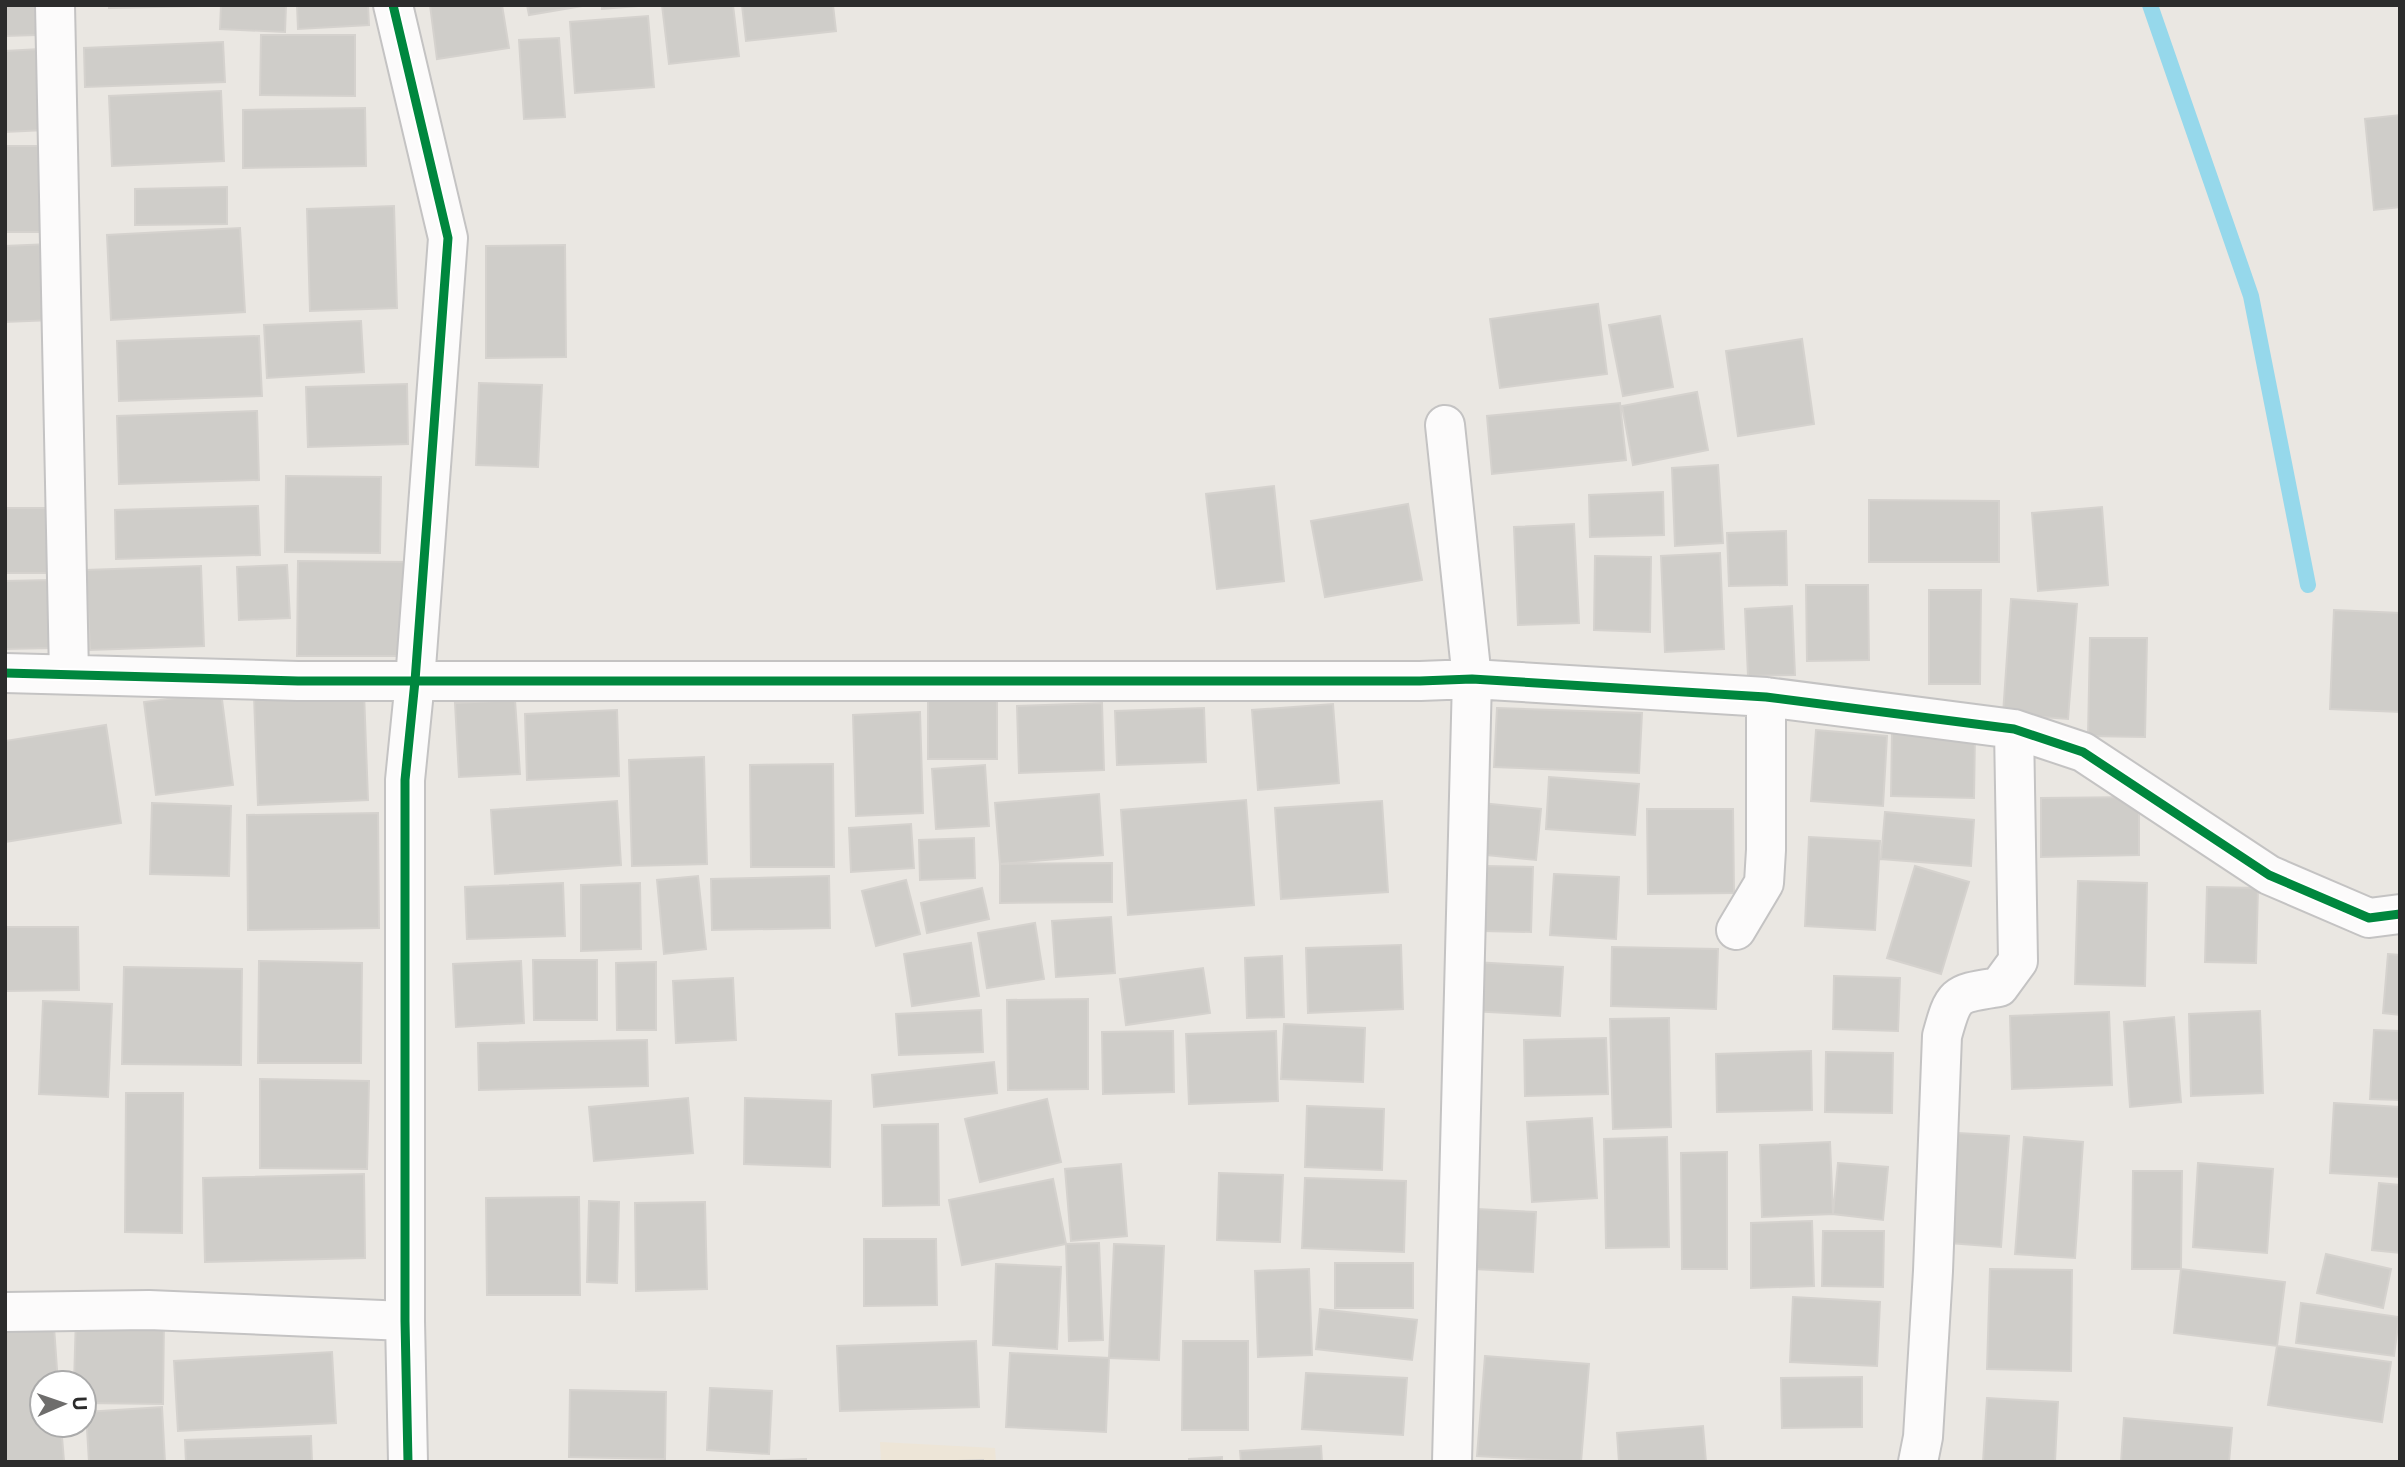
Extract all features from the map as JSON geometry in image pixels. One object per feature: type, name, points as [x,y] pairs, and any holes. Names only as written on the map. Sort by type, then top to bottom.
[{"type":"street","points":[[55,5],[69,674]]},
{"type":"street","points":[[393,5],[448,239],[415,681],[405,780],[405,1321],[408,1462]]},
{"type":"street","points":[[1445,425],[1472,679],[1452,1462]]},
{"type":"street","points":[[5,673],[298,681],[1472,679],[1766,697],[2014,729],[2083,752],[2269,875],[2369,918],[2400,914]]},
{"type":"street","points":[[1736,930],[1764,883],[1766,697]]},
{"type":"street","points":[[1918,1462],[1923,1437],[1933,1271],[1942,1036],[1950,1006],[1961,993],[1999,987],[2018,961],[2014,729]]},
{"type":"street","points":[[5,1312],[149,1310],[405,1321]]},
{"type":"shaded area","points":[[880,1442],[995,1448],[996,1462],[881,1462]]},
{"type":"building","points":[[5,5],[35,5],[36,35],[5,36]]},
{"type":"building","points":[[109,5],[201,5],[201,6],[109,8]]},
{"type":"building","points":[[221,5],[286,5],[285,32],[220,29]]},
{"type":"building","points":[[297,5],[368,5],[369,25],[298,29]]},
{"type":"building","points":[[430,5],[502,5],[509,48],[437,59]]},
{"type":"building","points":[[527,5],[588,5],[529,15]]},
{"type":"building","points":[[602,5],[651,5],[602,9]]},
{"type":"building","points":[[662,5],[733,5],[739,56],[669,64]]},
{"type":"building","points":[[742,5],[833,5],[836,31],[746,41]]},
{"type":"building","points":[[648,16],[654,87],[575,93],[570,22]]},
{"type":"building","points":[[261,35],[355,35],[355,96],[260,95]]},
{"type":"building","points":[[559,38],[565,117],[524,119],[519,40]]},
{"type":"building","points":[[223,42],[225,82],[85,87],[84,48]]},
{"type":"building","points":[[40,49],[45,130],[5,132],[5,51]]},
{"type":"building","points":[[221,91],[224,161],[112,166],[109,96]]},
{"type":"building","points":[[365,108],[366,166],[243,168],[243,110]]},
{"type":"building","points":[[2400,115],[2400,207],[2374,210],[2365,119]]},
{"type":"building","points":[[5,146],[45,146],[44,232],[5,232]]},
{"type":"building","points":[[227,187],[227,224],[135,225],[135,189]]},
{"type":"building","points":[[394,206],[397,308],[310,311],[307,209]]},
{"type":"building","points":[[240,228],[245,312],[111,320],[107,235]]},
{"type":"building","points":[[50,244],[52,320],[5,322],[5,246]]},
{"type":"building","points":[[565,245],[566,357],[486,358],[486,246]]},
{"type":"building","points":[[1598,304],[1607,374],[1500,388],[1490,319]]},
{"type":"building","points":[[1660,316],[1673,387],[1623,396],[1609,325]]},
{"type":"building","points":[[361,321],[364,372],[267,378],[264,325]]},
{"type":"building","points":[[259,336],[262,396],[119,401],[117,341]]},
{"type":"building","points":[[1802,339],[1814,424],[1738,436],[1726,351]]},
{"type":"building","points":[[479,383],[542,385],[538,467],[476,465]]},
{"type":"building","points":[[407,384],[408,444],[308,447],[306,387]]},
{"type":"building","points":[[1697,392],[1708,450],[1633,465],[1622,406]]},
{"type":"building","points":[[1620,403],[1626,460],[1492,474],[1487,416]]},
{"type":"building","points":[[257,411],[259,480],[119,484],[117,416]]},
{"type":"building","points":[[1718,465],[1723,543],[1675,546],[1672,468]]},
{"type":"building","points":[[286,476],[381,477],[380,553],[285,552]]},
{"type":"building","points":[[1274,486],[1284,581],[1217,589],[1206,494]]},
{"type":"building","points":[[1663,492],[1664,535],[1590,537],[1589,495]]},
{"type":"building","points":[[1869,500],[1999,501],[1999,562],[1869,562]]},
{"type":"building","points":[[1408,504],[1422,580],[1325,597],[1311,521]]},
{"type":"building","points":[[258,506],[260,555],[116,559],[115,510]]},
{"type":"building","points":[[2102,507],[2108,585],[2038,591],[2032,513]]},
{"type":"building","points":[[5,508],[54,508],[54,573],[5,573]]},
{"type":"building","points":[[1574,524],[1579,623],[1518,625],[1514,527]]},
{"type":"building","points":[[1786,531],[1787,585],[1729,586],[1727,533]]},
{"type":"building","points":[[1720,553],[1724,649],[1665,652],[1661,556]]},
{"type":"building","points":[[1595,556],[1651,557],[1650,632],[1594,630]]},
{"type":"building","points":[[298,561],[414,562],[414,656],[297,656]]},
{"type":"building","points":[[287,565],[290,618],[239,620],[237,567]]},
{"type":"building","points":[[201,566],[204,646],[90,650],[86,570]]},
{"type":"building","points":[[51,580],[52,648],[5,649],[5,581]]},
{"type":"building","points":[[1806,585],[1868,585],[1869,660],[1807,661]]},
{"type":"building","points":[[1929,590],[1981,590],[1980,684],[1929,684]]},
{"type":"building","points":[[2011,599],[2077,604],[2068,719],[2003,714]]},
{"type":"building","points":[[1792,606],[1795,675],[1748,676],[1745,609]]},
{"type":"building","points":[[2334,610],[2400,613],[2400,712],[2330,709]]},
{"type":"building","points":[[2090,638],[2147,638],[2145,737],[2088,736]]},
{"type":"building","points":[[221,692],[233,785],[156,795],[144,702]]},
{"type":"building","points":[[364,692],[368,800],[258,805],[254,696]]},
{"type":"building","points":[[997,697],[997,759],[928,759],[928,698]]},
{"type":"building","points":[[515,700],[520,774],[459,777],[455,703]]},
{"type":"building","points":[[1102,703],[1104,770],[1019,773],[1017,706]]},
{"type":"building","points":[[1333,704],[1339,783],[1258,790],[1252,710]]},
{"type":"building","points":[[1204,708],[1206,762],[1117,765],[1115,711]]},
{"type":"building","points":[[1497,708],[1642,713],[1639,773],[1494,767]]},
{"type":"building","points":[[617,710],[619,776],[527,780],[525,714]]},
{"type":"building","points":[[920,712],[923,813],[856,816],[853,715]]},
{"type":"building","points":[[106,725],[121,823],[5,842],[5,741]]},
{"type":"building","points":[[1816,730],[1887,736],[1883,806],[1811,801]]},
{"type":"building","points":[[1892,731],[1975,733],[1974,798],[1891,796]]},
{"type":"building","points":[[704,757],[707,864],[632,866],[629,760]]},
{"type":"building","points":[[833,764],[834,867],[751,867],[750,765]]},
{"type":"building","points":[[985,765],[989,826],[936,829],[932,769]]},
{"type":"building","points":[[1549,777],[1639,784],[1635,835],[1546,829]]},
{"type":"building","points":[[1099,794],[1103,855],[1000,864],[995,803]]},
{"type":"building","points":[[2139,797],[2139,855],[2041,857],[2041,798]]},
{"type":"building","points":[[1246,800],[1254,905],[1128,915],[1121,810]]},
{"type":"building","points":[[617,801],[621,865],[495,874],[491,810]]},
{"type":"building","points":[[1382,801],[1388,892],[1281,899],[1275,808]]},
{"type":"building","points":[[152,803],[231,806],[229,876],[150,874]]},
{"type":"building","points":[[1481,803],[1541,809],[1536,860],[1477,854]]},
{"type":"building","points":[[1647,809],[1733,809],[1734,893],[1648,894]]},
{"type":"building","points":[[1885,812],[1974,820],[1971,866],[1881,859]]},
{"type":"building","points":[[378,813],[379,928],[248,930],[247,815]]},
{"type":"building","points":[[911,824],[914,868],[851,872],[849,828]]},
{"type":"building","points":[[1809,837],[1880,841],[1875,930],[1805,926]]},
{"type":"building","points":[[974,838],[975,878],[920,880],[919,840]]},
{"type":"building","points":[[1112,863],[1112,902],[1000,903],[1000,864]]},
{"type":"building","points":[[1485,866],[1533,867],[1531,932],[1483,931]]},
{"type":"building","points":[[1915,866],[1969,882],[1941,974],[1887,958]]},
{"type":"building","points":[[1554,874],[1619,877],[1616,939],[1550,935]]},
{"type":"building","points":[[698,876],[706,949],[664,954],[657,880]]},
{"type":"building","points":[[829,876],[830,928],[712,930],[711,879]]},
{"type":"building","points":[[906,880],[920,934],[876,946],[862,891]]},
{"type":"building","points":[[2078,881],[2147,883],[2145,986],[2075,984]]},
{"type":"building","points":[[563,883],[565,936],[467,939],[465,887]]},
{"type":"building","points":[[640,883],[641,949],[581,951],[581,885]]},
{"type":"building","points":[[2207,887],[2258,888],[2256,963],[2205,962]]},
{"type":"building","points":[[982,888],[989,919],[927,933],[921,903]]},
{"type":"building","points":[[1111,917],[1115,973],[1056,977],[1052,921]]},
{"type":"building","points":[[1035,923],[1044,979],[987,988],[978,933]]},
{"type":"building","points":[[5,927],[78,927],[79,990],[5,991]]},
{"type":"building","points":[[971,943],[979,996],[912,1006],[904,954]]},
{"type":"building","points":[[1401,945],[1403,1009],[1308,1013],[1306,948]]},
{"type":"building","points":[[1612,947],[1718,949],[1716,1009],[1611,1006]]},
{"type":"building","points":[[2388,954],[2400,955],[2400,1015],[2383,1013]]},
{"type":"building","points":[[1282,956],[1284,1017],[1247,1018],[1245,958]]},
{"type":"building","points":[[533,960],[597,960],[597,1020],[534,1020]]},
{"type":"building","points":[[259,961],[362,963],[361,1063],[258,1063]]},
{"type":"building","points":[[521,961],[524,1023],[456,1027],[453,964]]},
{"type":"building","points":[[656,962],[656,1030],[617,1030],[616,963]]},
{"type":"building","points":[[1474,962],[1563,967],[1560,1016],[1471,1011]]},
{"type":"building","points":[[124,967],[242,969],[241,1065],[122,1064]]},
{"type":"building","points":[[1203,968],[1210,1013],[1126,1025],[1120,979]]},
{"type":"building","points":[[1834,976],[1900,978],[1898,1031],[1833,1029]]},
{"type":"building","points":[[733,978],[736,1040],[676,1043],[673,981]]},
{"type":"building","points":[[1088,999],[1088,1089],[1008,1090],[1007,1000]]},
{"type":"building","points":[[43,1001],[112,1004],[108,1097],[39,1094]]},
{"type":"building","points":[[981,1010],[983,1052],[899,1055],[896,1014]]},
{"type":"building","points":[[2260,1011],[2263,1093],[2191,1096],[2189,1014]]},
{"type":"building","points":[[2109,1012],[2112,1085],[2012,1089],[2010,1016]]},
{"type":"building","points":[[2174,1017],[2181,1102],[2130,1107],[2124,1022]]},
{"type":"building","points":[[1669,1018],[1671,1127],[1613,1129],[1610,1019]]},
{"type":"building","points":[[1284,1024],[1365,1028],[1363,1082],[1281,1079]]},
{"type":"building","points":[[2374,1030],[2400,1031],[2400,1100],[2370,1099]]},
{"type":"building","points":[[1173,1031],[1174,1092],[1103,1094],[1102,1032]]},
{"type":"building","points":[[1276,1031],[1278,1101],[1189,1104],[1186,1034]]},
{"type":"building","points":[[1606,1038],[1608,1094],[1525,1096],[1524,1040]]},
{"type":"building","points":[[647,1040],[648,1086],[479,1090],[478,1043]]},
{"type":"building","points":[[1811,1051],[1812,1110],[1717,1112],[1716,1054]]},
{"type":"building","points":[[1826,1052],[1893,1053],[1892,1113],[1825,1112]]},
{"type":"building","points":[[994,1062],[997,1093],[874,1107],[872,1075]]},
{"type":"building","points":[[260,1079],[369,1081],[367,1169],[260,1168]]},
{"type":"building","points":[[126,1093],[183,1093],[182,1233],[125,1232]]},
{"type":"building","points":[[688,1098],[693,1153],[594,1161],[589,1107]]},
{"type":"building","points":[[745,1098],[831,1101],[830,1167],[744,1164]]},
{"type":"building","points":[[1047,1099],[1061,1162],[980,1182],[965,1119]]},
{"type":"building","points":[[2334,1103],[2400,1107],[2400,1177],[2330,1173]]},
{"type":"building","points":[[1307,1106],[1384,1109],[1382,1170],[1305,1167]]},
{"type":"building","points":[[1592,1118],[1597,1198],[1532,1202],[1527,1122]]},
{"type":"building","points":[[938,1124],[939,1205],[883,1206],[882,1125]]},
{"type":"building","points":[[1958,1133],[2009,1136],[2001,1247],[1949,1243]]},
{"type":"building","points":[[1667,1137],[1669,1247],[1606,1248],[1604,1139]]},
{"type":"building","points":[[2024,1137],[2083,1142],[2075,1258],[2015,1254]]},
{"type":"building","points":[[1830,1142],[1833,1214],[1762,1217],[1760,1145]]},
{"type":"building","points":[[1727,1152],[1727,1269],[1682,1269],[1681,1153]]},
{"type":"building","points":[[1838,1163],[1888,1167],[1883,1220],[1833,1214]]},
{"type":"building","points":[[2198,1163],[2273,1169],[2267,1253],[2193,1247]]},
{"type":"building","points":[[1121,1164],[1127,1236],[1071,1241],[1065,1169]]},
{"type":"building","points":[[2133,1171],[2182,1171],[2181,1269],[2132,1269]]},
{"type":"building","points":[[1219,1173],[1283,1175],[1280,1242],[1217,1240]]},
{"type":"building","points":[[364,1174],[365,1258],[205,1262],[203,1178]]},
{"type":"building","points":[[1305,1178],[1406,1181],[1404,1252],[1302,1248]]},
{"type":"building","points":[[1053,1179],[1066,1244],[962,1265],[949,1200]]},
{"type":"building","points":[[2379,1183],[2400,1185],[2400,1253],[2372,1250]]},
{"type":"building","points":[[579,1197],[580,1295],[487,1295],[486,1198]]},
{"type":"building","points":[[589,1201],[619,1202],[617,1283],[587,1282]]},
{"type":"building","points":[[705,1202],[707,1289],[636,1291],[635,1203]]},
{"type":"building","points":[[1477,1209],[1536,1212],[1533,1272],[1474,1269]]},
{"type":"building","points":[[1812,1221],[1814,1286],[1751,1288],[1751,1223]]},
{"type":"building","points":[[1823,1231],[1884,1231],[1883,1287],[1822,1286]]},
{"type":"building","points":[[864,1239],[936,1239],[937,1305],[864,1306]]},
{"type":"building","points":[[1099,1243],[1103,1340],[1069,1341],[1066,1244]]},
{"type":"building","points":[[1114,1244],[1164,1246],[1159,1360],[1109,1358]]},
{"type":"building","points":[[2326,1254],[2391,1269],[2383,1308],[2317,1293]]},
{"type":"building","points":[[1335,1263],[1413,1263],[1413,1308],[1335,1308]]},
{"type":"building","points":[[996,1264],[1061,1267],[1057,1349],[993,1345]]},
{"type":"building","points":[[1309,1269],[1312,1355],[1258,1357],[1255,1271]]},
{"type":"building","points":[[1990,1269],[2072,1270],[2071,1371],[1987,1369]]},
{"type":"building","points":[[2181,1269],[2285,1282],[2277,1346],[2174,1333]]},
{"type":"building","points":[[1793,1297],[1880,1302],[1877,1366],[1790,1362]]},
{"type":"building","points":[[2301,1303],[2399,1317],[2394,1356],[2296,1343]]},
{"type":"building","points":[[1320,1309],[1417,1320],[1412,1360],[1316,1349]]},
{"type":"building","points":[[76,1316],[164,1317],[163,1404],[98,1403],[98,1369],[74,1369]]},
{"type":"building","points":[[54,1327],[57,1369],[28,1369],[28,1439],[62,1439],[64,1461],[5,1462],[5,1331]]},
{"type":"building","points":[[976,1341],[979,1407],[840,1411],[837,1346]]},
{"type":"building","points":[[1183,1341],[1248,1341],[1248,1430],[1182,1430]]},
{"type":"building","points":[[2277,1346],[2391,1362],[2382,1422],[2268,1405]]},
{"type":"building","points":[[332,1352],[336,1423],[178,1431],[174,1361]]},
{"type":"building","points":[[1010,1353],[1109,1358],[1106,1432],[1006,1427]]},
{"type":"building","points":[[1485,1356],[1589,1364],[1581,1462],[1477,1456]]},
{"type":"building","points":[[1306,1373],[1407,1378],[1403,1435],[1302,1429]]},
{"type":"building","points":[[1862,1377],[1862,1427],[1782,1428],[1781,1378]]},
{"type":"building","points":[[710,1388],[772,1391],[769,1454],[707,1450]]},
{"type":"building","points":[[570,1390],[666,1392],[665,1459],[569,1457]]},
{"type":"building","points":[[1987,1398],[2058,1402],[2055,1462],[1983,1462]]},
{"type":"building","points":[[162,1407],[165,1462],[89,1462],[88,1439],[98,1439],[98,1411]]},
{"type":"building","points":[[2124,1418],[2232,1428],[2229,1462],[2121,1462]]},
{"type":"building","points":[[1703,1426],[1706,1462],[1619,1462],[1617,1433]]},
{"type":"building","points":[[311,1436],[312,1462],[186,1462],[185,1440]]},
{"type":"building","points":[[1321,1446],[1322,1462],[1241,1462],[1240,1451]]},
{"type":"building","points":[[1222,1457],[1222,1462],[1189,1462],[1189,1459]]},
{"type":"building","points":[[806,1459],[806,1462],[725,1462]]},
{"type":"building","points":[[983,1460],[983,1462],[930,1462]]},
{"type":"waterway","points":[[2150,5],[2251,296],[2308,585]]},
{"type":"cycle path","points":[[393,5],[448,238],[415,681],[1472,679],[1766,697],[2014,729],[2083,752],[2269,875],[2369,918],[2400,914]]},
{"type":"cycle path","points":[[5,673],[298,681],[415,681],[405,780],[405,1321],[408,1462]]}]
